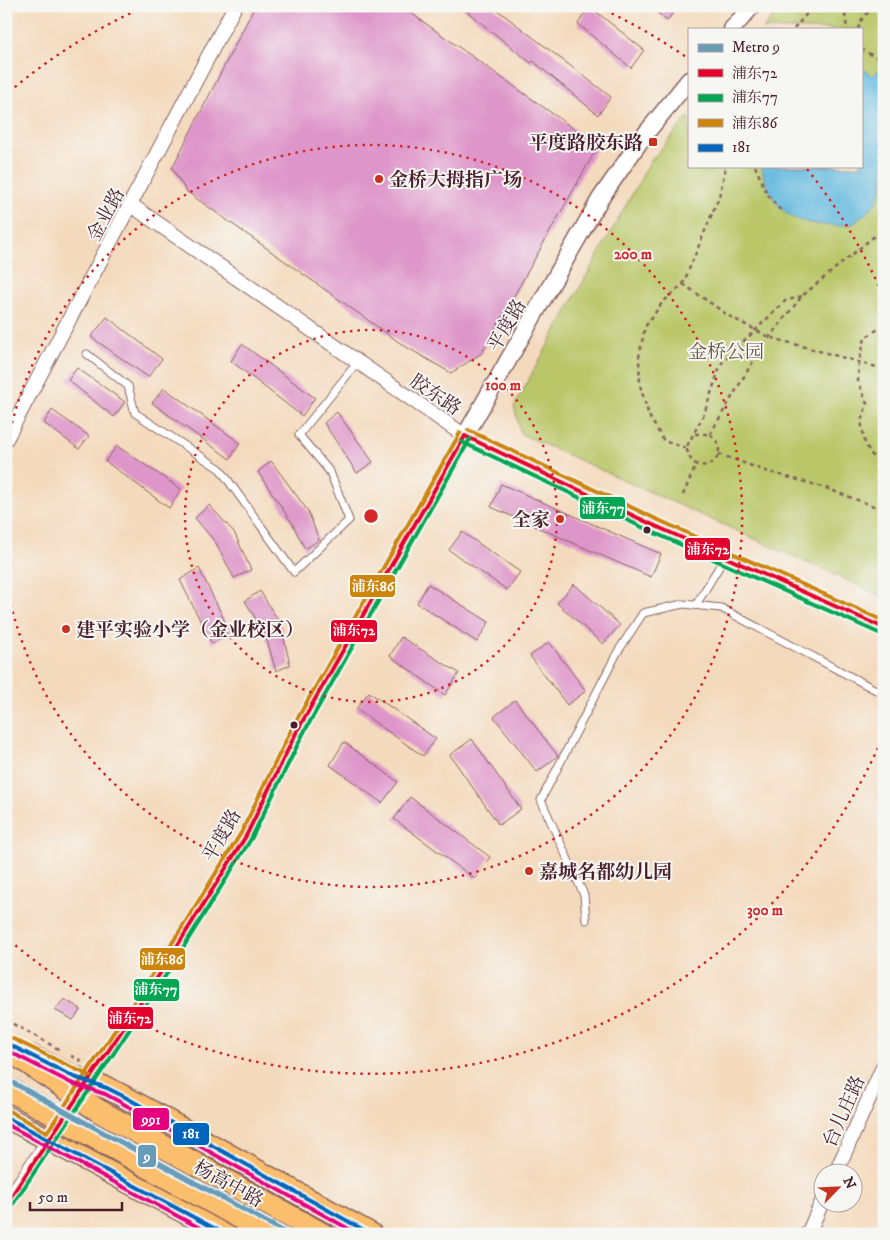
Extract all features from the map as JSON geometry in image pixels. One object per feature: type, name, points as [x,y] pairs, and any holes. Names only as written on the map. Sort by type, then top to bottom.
[{"type":"highway","points":[[6,1048],[99,1110]]},
{"type":"highway","name":"杨高中路","points":[[6,1057],[322,1234]]},
{"type":"highway","name":"杨高中路","points":[[6,1088],[270,1234]]},
{"type":"main road","name":"杨高中路","points":[[6,1043],[74,1077],[125,1097],[371,1234]]},
{"type":"main road","points":[[6,1117],[225,1234]]},
{"type":"street","name":"金业路","points":[[6,439],[235,6]]},
{"type":"street","points":[[733,28],[752,6]]},
{"type":"street","name":"平度路","points":[[49,1140],[159,975],[246,836],[297,731],[600,199],[643,137],[688,81]]},
{"type":"street","name":"胶东路","points":[[131,205],[464,436],[884,628]]},
{"type":"street","name":"台儿庄路","points":[[840,1162],[884,1065]]},
{"type":"street","points":[[6,1204],[49,1140]]},
{"type":"street","points":[[808,1234],[818,1212]]},
{"type":"lane","points":[[87,354],[128,386],[135,413],[220,469],[294,572],[349,520],[330,472],[299,434],[357,363]]},
{"type":"lane","points":[[696,605],[725,556]]},
{"type":"lane","points":[[586,920],[584,895],[541,800],[617,653],[643,613],[683,604],[721,608],[876,690]]},
{"type":"path","points":[[795,28],[813,6]]},
{"type":"path","points":[[844,6],[847,28]]},
{"type":"path","points":[[862,6],[869,12]]},
{"type":"path","points":[[858,28],[862,19],[872,8],[884,8]]},
{"type":"path","points":[[862,50],[879,59],[884,58]]},
{"type":"path","points":[[686,448],[664,440],[649,416],[640,385],[639,357],[645,327],[662,303],[683,284],[719,197],[726,168]]},
{"type":"path","points":[[756,168],[767,194],[782,212]]},
{"type":"path","points":[[710,434],[731,396],[769,337],[802,296],[884,228]]},
{"type":"path","points":[[683,284],[729,316],[757,329],[769,337],[884,369]]},
{"type":"path","points":[[695,434],[710,434],[718,442],[719,454],[717,459],[708,466],[696,465],[688,458],[686,448],[687,442],[695,434],[721,364],[785,301],[802,296]]},
{"type":"path","points":[[884,324],[865,338],[859,362],[858,381],[866,404],[862,422],[865,444],[884,474]]},
{"type":"path","points":[[719,454],[766,471],[824,487],[884,510]]},
{"type":"path","points":[[684,494],[696,465]]},
{"type":"green space","name":"金桥公园","points":[[782,6],[884,6],[884,597],[521,434],[514,406],[650,162],[688,117],[688,168],[862,168],[862,28],[764,28]]},
{"type":"water","points":[[862,69],[874,76],[878,70],[884,72],[884,176],[877,201],[858,220],[852,224],[830,225],[813,223],[792,217],[781,208],[771,194],[762,168],[862,168]]},
{"type":"building","name":"金桥大拇指广场","points":[[255,6],[401,6],[598,146],[482,353],[451,373],[403,345],[186,191],[172,168]]},
{"type":"building","points":[[460,6],[492,6],[611,97],[598,115],[533,61],[531,63]]},
{"type":"building","points":[[589,6],[644,50],[631,68],[578,24]]},
{"type":"building","points":[[650,6],[678,6],[667,21]]},
{"type":"building","points":[[107,317],[162,359],[148,377],[91,337]]},
{"type":"building","points":[[242,344],[315,398],[302,416],[231,361]]},
{"type":"building","points":[[77,368],[125,402],[114,417],[68,380]]},
{"type":"building","points":[[164,388],[240,443],[230,459],[152,403]]},
{"type":"building","points":[[52,410],[89,436],[79,449],[44,423]]},
{"type":"building","points":[[337,412],[373,462],[357,473],[324,423]]},
{"type":"building","points":[[117,446],[181,489],[169,508],[105,461]]},
{"type":"building","points":[[271,461],[308,511],[319,540],[305,549],[292,523],[258,472]]},
{"type":"building","points":[[501,484],[661,554],[651,577],[491,507]]},
{"type":"building","points":[[209,505],[234,532],[251,570],[234,578],[216,543],[195,518]]},
{"type":"building","points":[[462,532],[520,572],[507,590],[449,550]]},
{"type":"building","points":[[199,568],[230,632],[212,644],[180,580]]},
{"type":"building","points":[[428,584],[489,622],[477,642],[417,603]]},
{"type":"building","points":[[574,584],[620,625],[603,644],[557,603]]},
{"type":"building","points":[[260,591],[281,625],[290,665],[276,671],[265,634],[245,601]]},
{"type":"building","points":[[401,637],[459,673],[445,695],[390,656]]},
{"type":"building","points":[[549,642],[586,691],[567,705],[530,656]]},
{"type":"building","points":[[369,692],[436,739],[423,756],[356,709]]},
{"type":"building","points":[[515,700],[558,756],[537,772],[494,717]]},
{"type":"building","points":[[472,739],[521,809],[499,825],[450,755]]},
{"type":"building","points":[[344,742],[398,782],[382,803],[330,765]]},
{"type":"building","points":[[410,797],[490,857],[475,879],[394,819]]},
{"type":"building","points":[[64,999],[81,1009],[73,1020],[55,1010]]},
{"type":"metro line","name":"9","points":[[6,1079],[288,1234]]},
{"type":"transit line","name":"浦东86","points":[[468,430],[654,518],[884,621]]},
{"type":"transit line","name":"浦东86","points":[[9,1111],[47,1132],[154,972],[241,833],[292,728],[460,433]]},
{"type":"transit line","name":"浦东72","points":[[465,436],[651,524],[884,628]]},
{"type":"transit line","name":"浦东72","points":[[6,1204],[159,975],[246,836],[297,731],[465,436]]},
{"type":"transit line","name":"浦东77","points":[[11,1207],[164,978],[251,839],[303,734],[470,439]]},
{"type":"transit line","name":"浦东77","points":[[462,442],[648,530],[881,634]]},
{"type":"transit line","name":"浦东86","points":[[9,1037],[90,1076]]},
{"type":"transit line","name":"181","points":[[6,1043],[74,1077],[107,1088],[125,1097],[371,1234]]},
{"type":"transit line","name":"991","points":[[6,1050],[71,1083],[105,1094],[358,1234]]},
{"type":"transit line","name":"181","points":[[6,1117],[225,1234]]},
{"type":"transit line","name":"991","points":[[6,1124],[211,1234]]},
{"type":"place","name":"平度路胶东路","points":[[653,142]]},
{"type":"place","name":"金桥大拇指广场","points":[[379,179]]},
{"type":"place","name":"全家","points":[[560,519]]},
{"type":"place","name":"建平实验小学（金业校区）","points":[[66,629]]},
{"type":"place","name":"嘉城名都幼儿园","points":[[529,871]]}]
